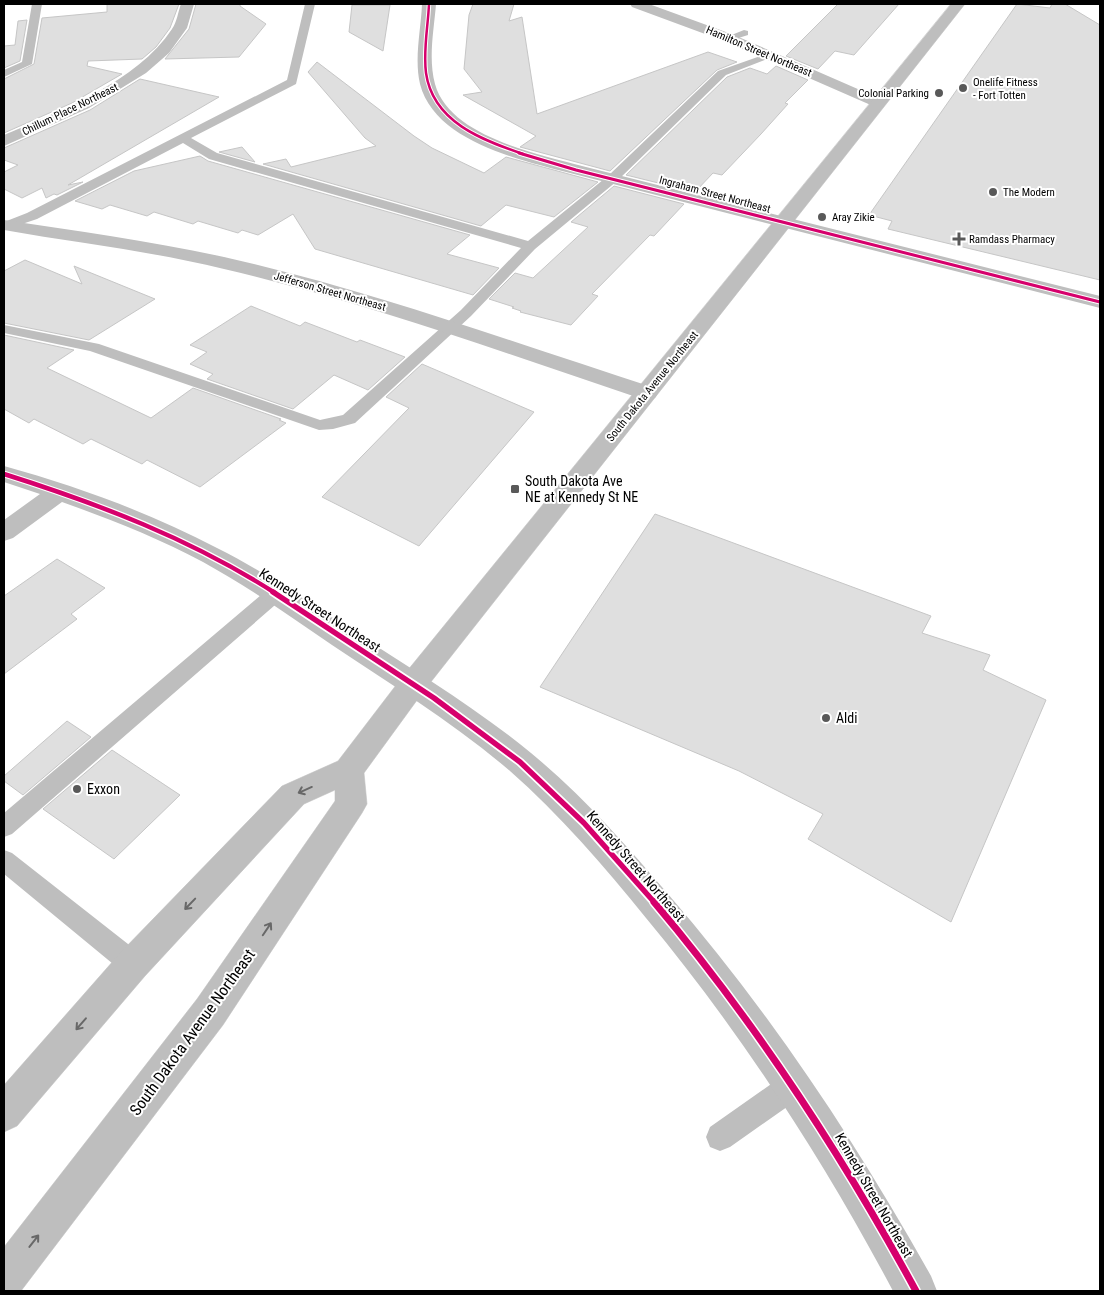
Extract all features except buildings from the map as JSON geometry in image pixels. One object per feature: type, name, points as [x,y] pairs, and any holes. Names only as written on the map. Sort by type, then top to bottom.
[{"type":"street","name":"Chillum Place Northeast","points":[[4,141],[86,103],[138,72],[159,55],[180,30],[187,4]]},
{"type":"street","name":"Ingraham Street Northeast","points":[[429,4],[425,60],[426,82],[434,100],[446,115],[476,136],[504,148],[613,178],[1100,302]]},
{"type":"street","name":"Hamilton Street Northeast","points":[[637,4],[729,38],[878,103]]},
{"type":"street","name":"South Dakota Avenue Northeast","points":[[4,1112],[133,964],[293,795],[349,770],[413,684],[958,4]]},
{"type":"street","name":"Jefferson Street Northeast","points":[[4,225],[154,249],[233,266],[377,304],[647,393]]},
{"type":"street","name":"Kennedy Street Northeast","points":[[4,474],[127,517],[238,570],[460,715],[521,764],[563,802],[601,841],[671,922],[726,991],[794,1085],[869,1204],[916,1291]]},
{"type":"street","points":[[4,532],[59,492]]},
{"type":"street","name":"South Dakota Avenue Northeast","points":[[4,1280],[221,996],[350,804],[349,770]]},
{"type":"lane","points":[[4,74],[27,64],[38,4]]},
{"type":"lane","points":[[4,225],[32,216],[292,82],[311,4]]},
{"type":"lane","points":[[729,38],[744,32]]},
{"type":"lane","points":[[4,329],[94,347],[319,425],[333,424],[349,419],[449,328],[530,246],[613,178],[722,73],[770,56]]},
{"type":"lane","points":[[184,139],[213,156],[530,246]]},
{"type":"lane","points":[[4,827],[275,594]]},
{"type":"lane","points":[[4,860],[133,964]]},
{"type":"lane","points":[[720,1137],[794,1085]]},
{"type":"cycle path","points":[[429,4],[425,58],[428,84],[433,97],[446,115],[461,127],[487,141],[528,156],[576,170],[1100,302]]},
{"type":"cycle path","points":[[4,474],[124,516],[181,541],[237,570],[434,698],[499,745],[537,777],[584,823],[643,889],[757,1033],[825,1133],[857,1185],[916,1291]]},
{"type":"place","name":"Onelife Fitness - Fort Totten","points":[[963,88]]},
{"type":"place","name":"Colonial Parking","points":[[939,93]]},
{"type":"place","name":"The Modern","points":[[993,192]]},
{"type":"place","name":"Aray Zikie","points":[[822,217]]},
{"type":"place","name":"Ramdass Pharmacy","points":[[959,239]]},
{"type":"place","name":"South Dakota Ave NE at Kennedy St NE","points":[[515,489]]},
{"type":"place","name":"Aldi","points":[[826,718]]},
{"type":"place","name":"Exxon","points":[[77,789]]}]
